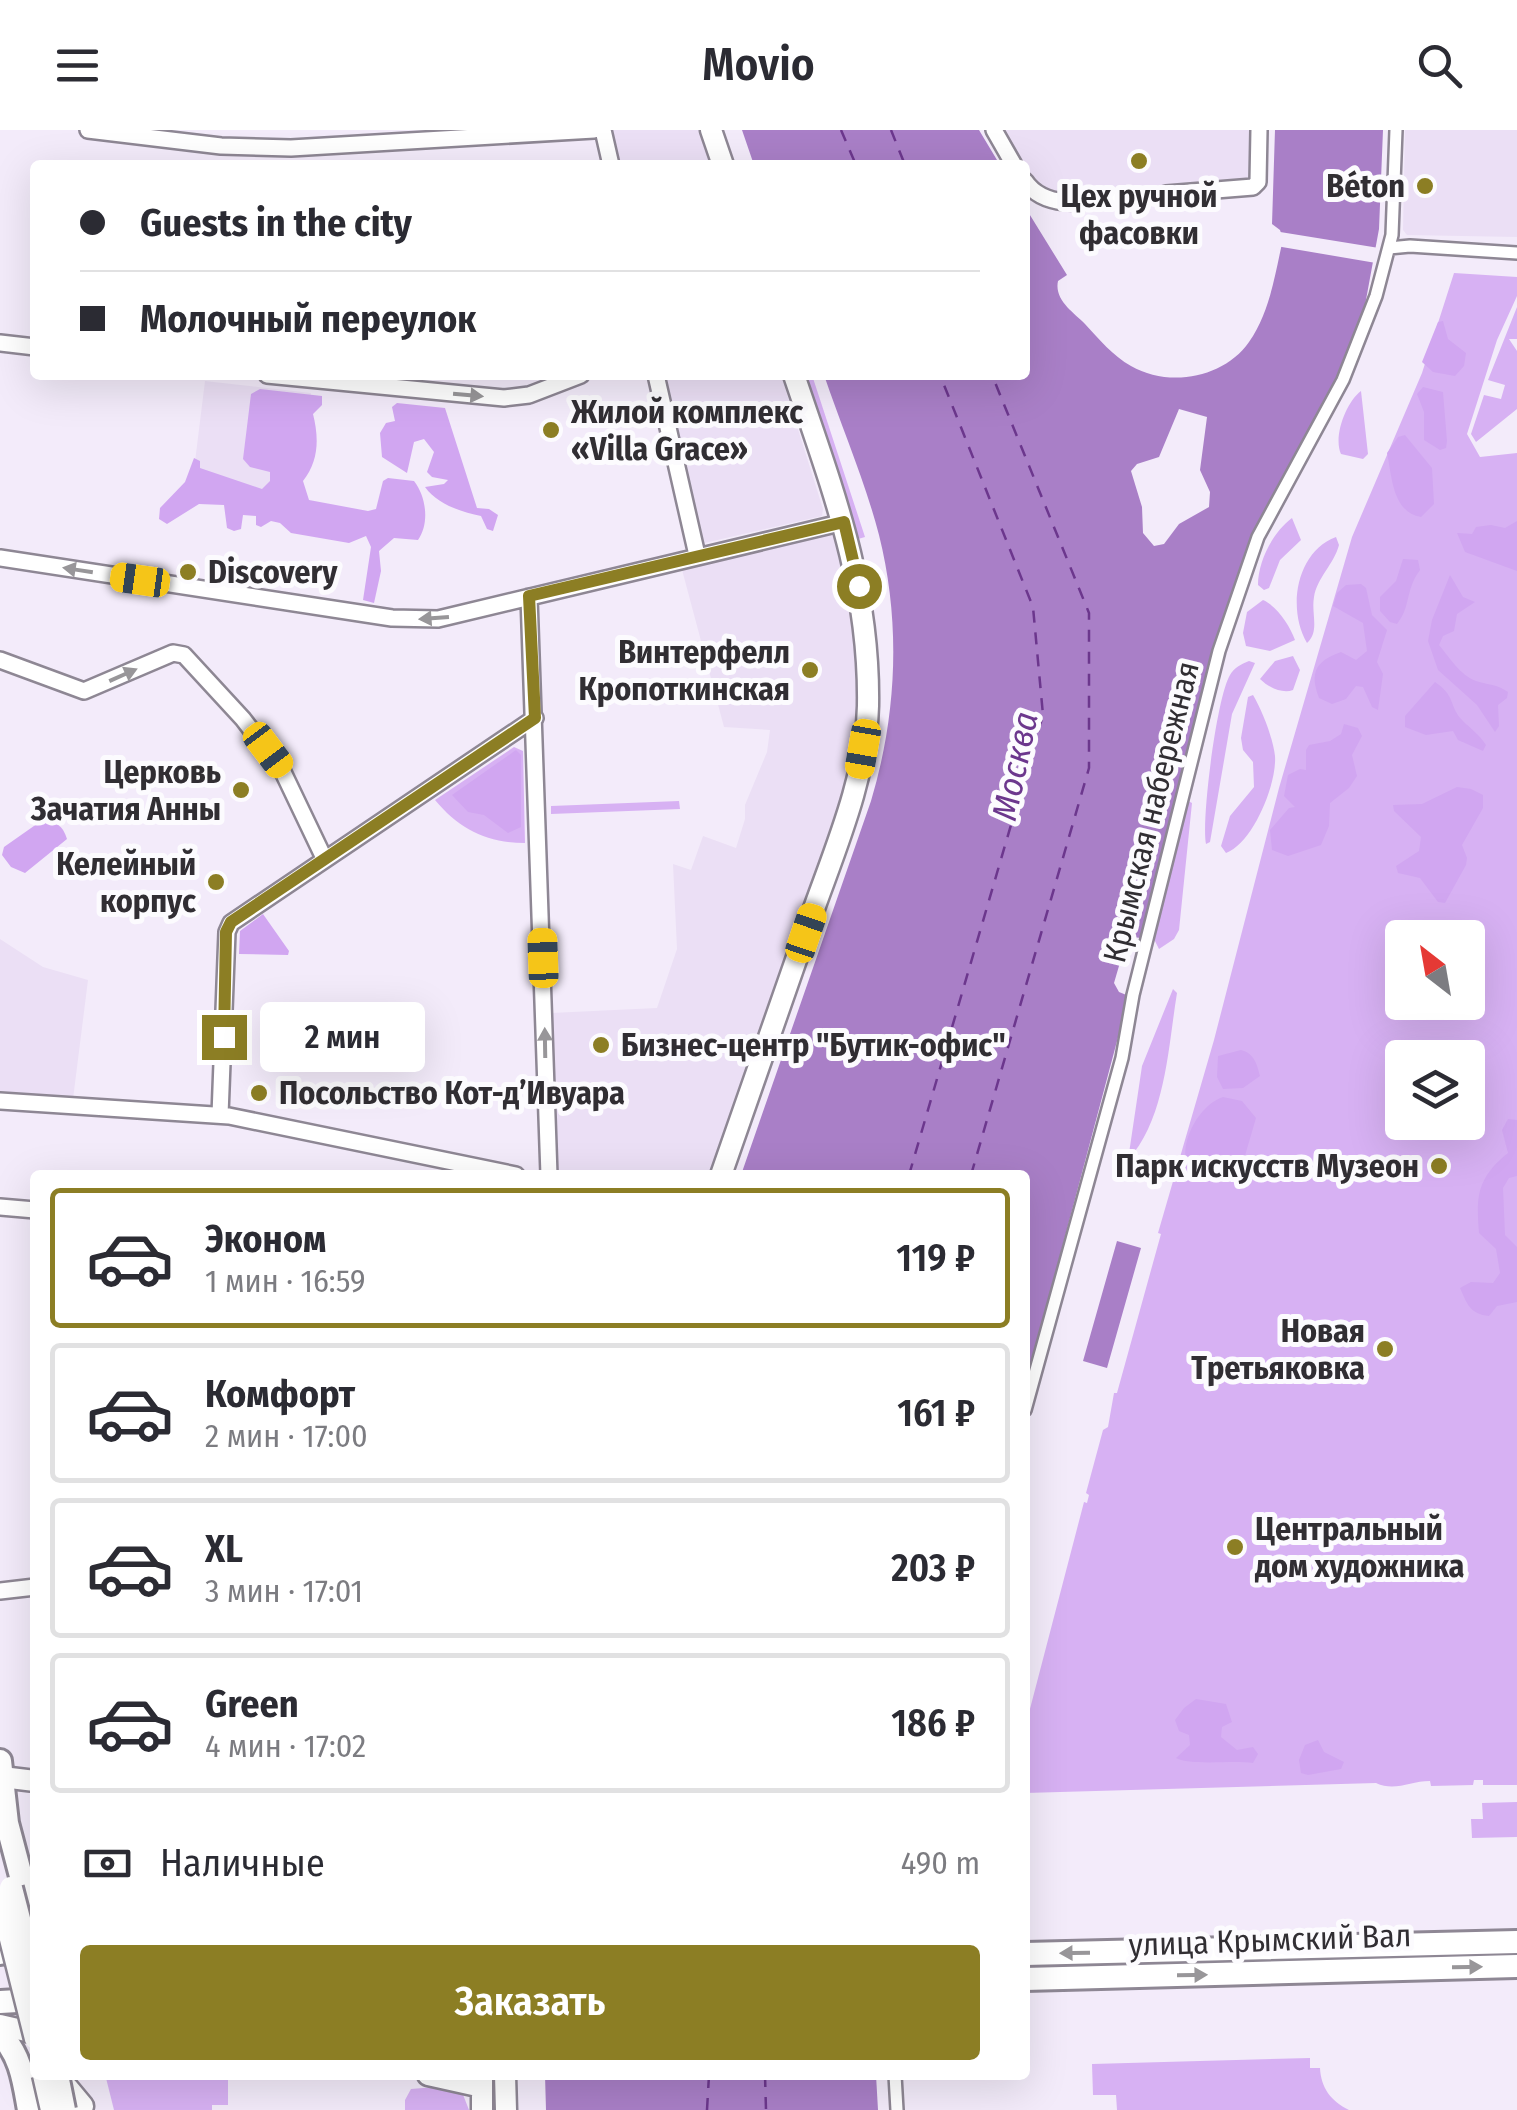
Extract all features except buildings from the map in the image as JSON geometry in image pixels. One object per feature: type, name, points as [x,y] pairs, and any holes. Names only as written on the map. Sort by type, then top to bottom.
[{"type":"main road","points":[[711,130],[721,160]]},
{"type":"main road","points":[[723,1170],[832,858],[859,770],[868,708],[859,586],[844,522],[796,380]]},
{"type":"main road","points":[[30,1778],[1,1769],[7,1823],[30,1910]]},
{"type":"main road","points":[[0,1851],[30,1960]]},
{"type":"main road","points":[[0,1899],[30,2016]]},
{"type":"main road","points":[[0,1953],[24,1936],[30,1922]]},
{"type":"main road","name":"улица Крымский Вал","points":[[1030,1954],[1517,1942]]},
{"type":"main road","name":"улица Крымский Вал","points":[[1030,1979],[1517,1966]]},
{"type":"main road","points":[[0,1975],[30,1978]]},
{"type":"main road","points":[[0,2002],[30,2000]]},
{"type":"main road","points":[[0,2025],[30,2034]]},
{"type":"main road","points":[[0,2034],[20,2065],[30,2110]]},
{"type":"main road","points":[[44,2080],[50,2110]]},
{"type":"main road","points":[[60,2080],[77,2108]]},
{"type":"main road","points":[[77,2108],[79,2080]]},
{"type":"main road","points":[[506,2080],[506,2110]]},
{"type":"main road","points":[[482,2081],[482,2110]]},
{"type":"main road","points":[[30,2110],[36,2094],[52,2086],[68,2088],[77,2108]]},
{"type":"street","points":[[88,130],[223,138],[292,148],[594,130]]},
{"type":"street","points":[[603,130],[610,160]]},
{"type":"street","points":[[994,130],[1011,160]]},
{"type":"street","points":[[1166,194],[1247,190],[1258,182],[1260,130]]},
{"type":"street","name":"Крымская набережная","points":[[1030,1392],[1122,1058],[1133,995],[1219,652],[1258,537],[1359,346],[1389,248],[1396,130]]},
{"type":"street","points":[[1030,188],[1059,202],[1136,196]]},
{"type":"street","points":[[1389,248],[1517,253]]},
{"type":"street","points":[[0,343],[30,346]]},
{"type":"street","points":[[319,380],[504,398],[529,395],[569,380]]},
{"type":"street","points":[[657,380],[697,556]]},
{"type":"street","points":[[0,558],[418,620],[458,616],[844,522]]},
{"type":"street","points":[[529,596],[549,1170]]},
{"type":"street","points":[[0,660],[84,691],[173,653],[184,655],[243,719],[282,770],[324,858]]},
{"type":"street","points":[[220,1116],[228,928],[235,919],[535,718]]},
{"type":"street","points":[[0,1101],[220,1116],[491,1170]]},
{"type":"street","points":[[0,1208],[30,1210]]},
{"type":"street","points":[[0,1591],[27,1588]]},
{"type":"street","points":[[0,1599],[27,1588]]},
{"type":"street","points":[[895,2080],[898,2110]]},
{"type":"shaded area","points":[[609,130],[700,130],[710,160],[615,160]]},
{"type":"shaded area","points":[[1002,130],[1253,130],[1252,184],[1051,194],[1030,175],[1030,160],[1021,160]]},
{"type":"shaded area","points":[[1405,130],[1517,130],[1517,237],[1407,235],[1403,230]]},
{"type":"shaded area","points":[[1454,273],[1517,277],[1517,296],[1497,340],[1467,434],[1480,457],[1517,453],[1517,1785],[1483,1785],[1483,1780],[1474,1780],[1473,1785],[1431,1786],[1430,1781],[1396,1786],[1376,1783],[1030,1793],[1030,1709],[1084,1502],[1087,1503],[1086,1493],[1103,1430],[1108,1427],[1114,1393],[1214,1040],[1279,788],[1352,537],[1422,373]]},
{"type":"shaded area","points":[[1517,307],[1517,339],[1509,339],[1517,351],[1517,409],[1476,442],[1471,434],[1484,395],[1501,399],[1505,385],[1488,380]]},
{"type":"shaded area","points":[[1443,321],[1448,339],[1466,353],[1464,366],[1455,376],[1433,372],[1422,362],[1438,322]]},
{"type":"shaded area","points":[[663,380],[783,380],[822,516],[700,544]]},
{"type":"shaded area","points":[[806,380],[814,380],[865,537],[858,539]]},
{"type":"shaded area","points":[[205,381],[311,393],[296,507],[191,494]]},
{"type":"shaded area","points":[[1423,387],[1443,392],[1447,441],[1446,448],[1440,450],[1424,440],[1424,412],[1417,394]]},
{"type":"shaded area","points":[[260,389],[322,396],[322,405],[313,414],[315,457],[303,481],[309,500],[368,511],[376,509],[383,481],[388,478],[414,481],[418,487],[425,510],[422,533],[418,540],[394,538],[379,551],[381,571],[374,603],[363,600],[371,547],[366,536],[349,543],[291,533],[271,521],[261,527],[256,525],[256,516],[243,515],[241,529],[234,531],[227,528],[224,505],[199,504],[167,524],[159,519],[160,508],[185,482],[194,458],[200,461],[200,468],[262,489],[270,481],[270,472],[250,467],[243,459],[251,394]]},
{"type":"shaded area","points":[[1361,391],[1368,454],[1363,459],[1341,454],[1339,447],[1346,411]]},
{"type":"shaded area","points":[[397,403],[445,408],[477,508],[498,515],[493,531],[487,529],[481,516],[450,506],[425,487],[448,480],[427,472],[434,452],[424,439],[414,442],[407,473],[382,457],[380,433],[386,423],[395,421],[392,407]]},
{"type":"shaded area","points":[[1405,435],[1432,468],[1434,504],[1421,517],[1411,514],[1399,501],[1390,472],[1387,453],[1398,437]]},
{"type":"shaded area","points":[[1292,518],[1301,540],[1280,560],[1269,588],[1264,590],[1258,585],[1264,557],[1273,539]]},
{"type":"shaded area","points":[[1517,521],[1517,571],[1465,552],[1457,533],[1472,534],[1476,527],[1491,525],[1505,528]]},
{"type":"shaded area","points":[[836,534],[848,590],[853,595],[860,663],[858,733],[830,837],[714,1170],[557,1170],[551,1013],[657,1008],[677,949],[673,864],[691,870],[703,836],[736,848],[745,805],[767,752],[770,730],[724,727],[681,566]]},
{"type":"shaded area","points":[[1336,537],[1337,552],[1316,590],[1314,628],[1307,643],[1297,614],[1299,583],[1312,555]]},
{"type":"shaded area","points":[[1403,559],[1418,560],[1420,570],[1397,624],[1380,611],[1380,597],[1396,581]]},
{"type":"shaded area","points":[[1450,575],[1463,597],[1475,602],[1457,614],[1454,631],[1443,636],[1439,645],[1470,678],[1508,692],[1498,705],[1499,726],[1495,732],[1477,705],[1438,670],[1428,641]]},
{"type":"shaded area","points":[[1361,584],[1366,588],[1372,615],[1387,630],[1377,662],[1383,674],[1378,710],[1372,707],[1363,687],[1356,686],[1346,699],[1332,704],[1319,698],[1315,681],[1317,669],[1326,659],[1341,652],[1356,660],[1367,651],[1363,623],[1333,606],[1337,593],[1346,585]]},
{"type":"shaded area","points":[[1263,600],[1282,617],[1295,640],[1270,651],[1246,646],[1243,633],[1247,612]]},
{"type":"shaded area","points":[[1293,656],[1300,670],[1293,690],[1275,689],[1260,679],[1275,661]]},
{"type":"shaded area","points":[[1249,661],[1255,663],[1232,714],[1210,842],[1206,844],[1208,786],[1220,707],[1230,675]]},
{"type":"shaded area","points":[[1435,682],[1447,692],[1458,716],[1486,745],[1483,751],[1458,740],[1453,731],[1426,735],[1405,727],[1405,716]]},
{"type":"shaded area","points":[[1253,695],[1272,741],[1275,768],[1254,825],[1226,853],[1221,846],[1230,816],[1254,787],[1253,762],[1243,750],[1241,738],[1248,697]]},
{"type":"shaded area","points":[[1344,724],[1358,728],[1362,736],[1352,755],[1357,776],[1330,803],[1329,826],[1321,845],[1288,856],[1272,850],[1270,830],[1289,808],[1295,807],[1284,796],[1288,775],[1306,770],[1309,745],[1330,741],[1341,734]]},
{"type":"shaded area","points":[[514,747],[523,751],[525,843],[475,832],[435,800]]},
{"type":"shaded area","points":[[516,750],[521,755],[521,827],[508,833],[484,815],[468,812],[452,795]]},
{"type":"shaded area","points":[[1457,787],[1483,795],[1483,808],[1462,845],[1466,865],[1445,903],[1438,902],[1420,878],[1398,873],[1396,866],[1419,851],[1421,837],[1394,811],[1393,805],[1422,804]]},
{"type":"shaded area","points":[[679,801],[680,809],[551,814],[551,806]]},
{"type":"shaded area","points":[[1188,801],[1192,803],[1179,930],[1174,939],[1159,949],[1154,939]]},
{"type":"shaded area","points":[[61,807],[65,809],[59,825],[67,839],[25,873],[11,867],[2,855],[4,847]]},
{"type":"shaded area","points":[[263,914],[288,955],[239,954],[240,931]]},
{"type":"shaded area","points":[[0,939],[43,967],[88,980],[73,1099],[0,1095]]},
{"type":"shaded area","points":[[1173,989],[1177,993],[1158,1103],[1141,1143],[1128,1160],[1142,1066]]},
{"type":"shaded area","points":[[1241,1050],[1252,1056],[1260,1076],[1243,1088],[1223,1089],[1217,1077],[1218,1056]]},
{"type":"shaded area","points":[[1223,1097],[1242,1101],[1256,1118],[1242,1166],[1232,1173],[1187,1166],[1186,1146],[1193,1126],[1206,1108]]},
{"type":"shaded area","points":[[1508,1119],[1517,1120],[1517,1176],[1509,1178],[1503,1188],[1505,1235],[1517,1247],[1517,1302],[1497,1306],[1489,1316],[1473,1310],[1460,1288],[1471,1282],[1493,1283],[1500,1273],[1496,1249],[1479,1233],[1478,1208],[1484,1180],[1508,1153],[1502,1130]]},
{"type":"shaded area","points":[[1196,1699],[1226,1704],[1232,1722],[1222,1727],[1221,1737],[1237,1750],[1253,1747],[1258,1754],[1253,1763],[1191,1762],[1176,1758],[1190,1745],[1189,1735],[1179,1731],[1175,1720]]},
{"type":"shaded area","points":[[1318,1740],[1324,1752],[1344,1762],[1341,1769],[1301,1773],[1299,1760],[1305,1745]]},
{"type":"shaded area","points":[[1517,1802],[1517,1837],[1472,1838],[1471,1819],[1483,1819],[1482,1803]]},
{"type":"shaded area","points":[[1310,2058],[1310,2068],[1320,2068],[1328,2093],[1349,2110],[1117,2110],[1116,2095],[1093,2095],[1092,2064]]},
{"type":"shaded area","points":[[106,2080],[228,2080],[228,2105],[212,2105],[212,2110],[114,2110]]},
{"type":"shaded area","points":[[447,2086],[462,2092],[469,2110],[405,2110],[411,2089]]},
{"type":"water","points":[[742,130],[979,130],[997,160],[752,160]]},
{"type":"water","name":"Москва","points":[[1275,130],[1383,130],[1379,229],[1361,327],[1339,378],[1254,536],[1202,690],[1141,938],[1132,937],[1126,942],[1114,983],[1119,992],[1129,996],[1030,1368],[1030,1170],[743,1170],[871,801],[891,702],[893,635],[886,568],[867,495],[826,380],[1030,380],[1030,215],[1067,275],[1058,281],[1062,300],[1112,352],[1131,366],[1162,377],[1195,376],[1211,371],[1238,354],[1262,318],[1283,239],[1272,224]],"holes":[[[1179,409],[1207,417],[1200,470],[1210,492],[1209,507],[1179,524],[1164,544],[1154,546],[1143,533],[1142,507],[1131,471],[1137,464],[1159,457]]]},
{"type":"water","points":[[1117,1241],[1141,1248],[1107,1368],[1083,1361]]},
{"type":"water","points":[[545,2080],[876,2080],[878,2110],[546,2110]]},
{"type":"pier","points":[[1274,231],[1379,248],[1376,263],[1276,246]]},
{"type":"ferry route","points":[[841,130],[854,160]]},
{"type":"ferry route","points":[[891,130],[903,160]]},
{"type":"ferry route","points":[[910,1170],[1043,715],[1033,607],[942,380]]},
{"type":"ferry route","points":[[972,1170],[1089,768],[1089,613],[994,380]]},
{"type":"ferry route","points":[[707,2110],[709,2080]]},
{"type":"ferry route","points":[[765,2080],[766,2110]]},
{"type":"tunnel","points":[[1136,196],[1166,194]]},
{"type":"place","name":"Цех ручной фасовки","points":[[1139,161]]},
{"type":"place","name":"Béton","points":[[1425,186]]},
{"type":"place","name":"Жилой комплекс «Villa Grace»","points":[[551,430]]},
{"type":"place","name":"Discovery","points":[[188,572]]},
{"type":"place","name":"Винтерфелл Кропоткинская","points":[[810,670]]},
{"type":"place","name":"Церковь Зачатия Анны","points":[[241,790]]},
{"type":"place","name":"Келейный корпус","points":[[216,882]]},
{"type":"place","name":"Бизнес-центр \"Бутик-офис\"","points":[[601,1045]]},
{"type":"place","name":"Посольство Кот-д’Ивуара","points":[[259,1093]]},
{"type":"place","name":"Парк искусств Музеон","points":[[1439,1166]]},
{"type":"place","name":"Новая Третьяковка","points":[[1385,1349]]},
{"type":"place","name":"Центральный дом художника","points":[[1235,1547]]},
{"type":"route","points":[[224,1037],[226,932],[231,922],[535,718],[529,596],[844,522],[859,586]]}]
